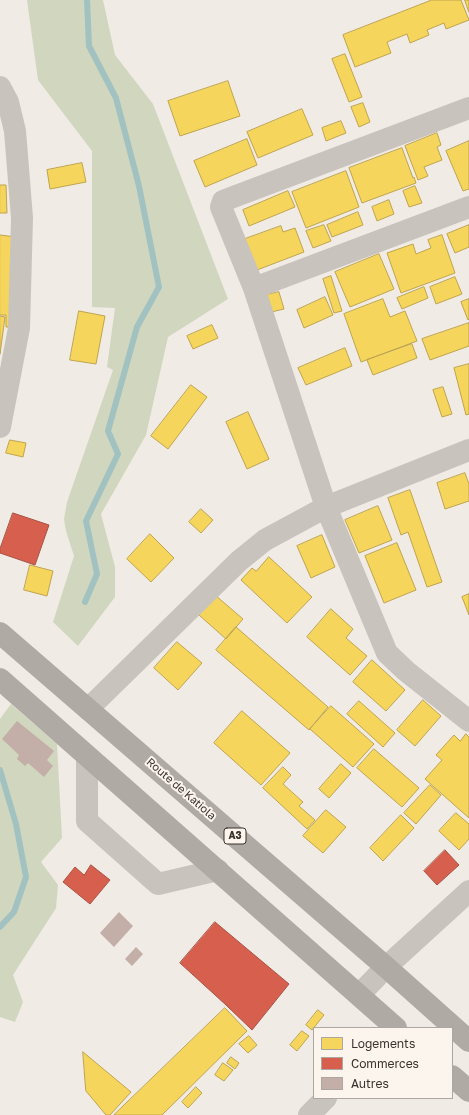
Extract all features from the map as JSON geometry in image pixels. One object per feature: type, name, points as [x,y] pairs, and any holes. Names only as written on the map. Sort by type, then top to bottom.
[{"type":"highway","name":"Route de Katiola","points":[[0,633],[386,967],[469,1041]]},
{"type":"highway","points":[[0,679],[394,1027]]},
{"type":"highway","points":[[453,1077],[469,1091]]},
{"type":"street","points":[[0,87],[8,102],[16,131],[22,218],[19,328],[0,427]]},
{"type":"street","points":[[464,712],[406,671],[386,653],[326,507],[254,288],[221,207],[223,201],[469,108]]},
{"type":"street","points":[[254,288],[469,207]]},
{"type":"street","points":[[88,709],[239,560],[265,540],[326,507],[469,450]]},
{"type":"street","points":[[87,756],[87,821],[158,884],[218,870]]},
{"type":"street","points":[[359,995],[386,967],[469,891]]},
{"type":"street","points":[[309,1115],[325,1099]]},
{"type":"green space","points":[[27,0],[103,0],[115,55],[153,104],[228,299],[168,337],[146,435],[101,514],[115,567],[115,597],[78,646],[53,622],[74,556],[66,531],[64,519],[67,502],[113,370],[107,367],[115,308],[92,307],[92,151],[38,80]]},
{"type":"green space","points":[[11,704],[57,744],[62,838],[41,862],[58,885],[56,908],[13,975],[23,1002],[15,1022],[0,1017],[0,719]]},
{"type":"building: Logements","points":[[432,0],[461,0],[469,20],[446,29],[444,23],[427,30],[429,35],[410,43],[407,34],[387,42],[391,53],[355,67],[343,35]]},
{"type":"building: Logements","points":[[465,0],[469,0],[469,12]]},
{"type":"building: Logements","points":[[345,54],[362,97],[349,102],[332,59]]},
{"type":"building: Logements","points":[[228,81],[240,116],[180,136],[168,101]]},
{"type":"building: Logements","points":[[363,103],[370,122],[359,127],[351,107]]},
{"type":"building: Logements","points":[[302,109],[313,135],[258,158],[247,132]]},
{"type":"building: Logements","points":[[341,121],[346,133],[326,141],[322,128]]},
{"type":"building: Logements","points":[[437,133],[441,145],[437,147],[442,160],[424,167],[428,176],[418,180],[405,146]]},
{"type":"building: Logements","points":[[247,139],[257,165],[205,187],[194,161]]},
{"type":"building: Logements","points":[[469,141],[469,189],[463,191],[446,151]]},
{"type":"building: Logements","points":[[402,148],[416,183],[362,203],[349,168]]},
{"type":"building: Logements","points":[[82,163],[86,182],[50,189],[47,170]]},
{"type":"building: Logements","points":[[346,171],[359,207],[306,228],[292,192]]},
{"type":"building: Logements","points":[[0,185],[6,185],[7,213],[0,213]]},
{"type":"building: Logements","points":[[415,186],[422,203],[409,207],[403,191]]},
{"type":"building: Logements","points":[[288,191],[295,207],[249,226],[243,210]]},
{"type":"building: Logements","points":[[389,200],[394,214],[377,221],[372,207]]},
{"type":"building: Logements","points":[[358,212],[363,225],[332,237],[327,225]]},
{"type":"building: Logements","points":[[324,225],[331,241],[313,248],[306,231]]},
{"type":"building: Logements","points":[[469,225],[469,247],[455,253],[447,234]]},
{"type":"building: Logements","points":[[281,226],[283,232],[295,228],[304,252],[257,270],[245,239]]},
{"type":"building: Logements","points":[[0,235],[16,237],[10,327],[6,327],[6,315],[0,315]]},
{"type":"building: Logements","points":[[442,235],[455,273],[401,293],[387,253],[413,244],[416,254],[431,248],[428,240]]},
{"type":"building: Logements","points":[[379,254],[394,289],[350,307],[335,272]]},
{"type":"building: Logements","points":[[331,276],[342,311],[334,313],[323,279]]},
{"type":"building: Logements","points":[[455,277],[462,294],[436,304],[430,287]]},
{"type":"building: Logements","points":[[424,287],[428,298],[402,309],[397,298]]},
{"type":"building: Logements","points":[[279,292],[284,309],[267,313],[262,296]]},
{"type":"building: Logements","points":[[325,297],[333,315],[304,328],[297,310]]},
{"type":"building: Logements","points":[[383,299],[390,317],[405,311],[417,341],[361,362],[344,314]]},
{"type":"building: Logements","points":[[469,299],[469,319],[468,320],[461,302]]},
{"type":"building: Logements","points":[[79,311],[105,316],[96,364],[70,360]]},
{"type":"building: Logements","points":[[0,316],[5,317],[0,354]]},
{"type":"building: Logements","points":[[469,323],[469,346],[430,360],[422,339]]},
{"type":"building: Logements","points":[[212,325],[218,338],[193,349],[187,336]]},
{"type":"building: Logements","points":[[412,344],[417,358],[373,375],[367,360]]},
{"type":"building: Logements","points":[[345,348],[352,366],[306,385],[298,368]]},
{"type":"building: Logements","points":[[469,364],[469,414],[466,415],[454,368]]},
{"type":"building: Logements","points":[[191,385],[207,397],[168,449],[151,436]]},
{"type":"building: Logements","points":[[443,387],[452,414],[442,417],[433,390]]},
{"type":"building: Logements","points":[[248,412],[269,459],[247,469],[226,422]]},
{"type":"building: Logements","points":[[10,440],[26,443],[23,457],[6,453]]},
{"type":"building: Logements","points":[[465,473],[469,484],[469,501],[445,509],[437,483]]},
{"type":"building: Logements","points":[[410,490],[442,582],[427,587],[408,532],[401,535],[388,498]]},
{"type":"building: Logements","points":[[378,506],[392,540],[359,553],[345,520]]},
{"type":"building: Logements","points":[[201,509],[213,520],[201,533],[189,522]]},
{"type":"building: Logements","points":[[150,534],[174,558],[151,582],[127,559]]},
{"type":"building: Logements","points":[[322,535],[335,567],[311,578],[297,546]]},
{"type":"building: Logements","points":[[397,543],[416,590],[384,603],[365,556]]},
{"type":"building: Logements","points":[[269,557],[312,597],[287,623],[241,580],[252,568],[256,571]]},
{"type":"building: Logements","points":[[30,565],[53,571],[47,596],[24,590]]},
{"type":"building: Logements","points":[[469,594],[469,615],[462,597]]},
{"type":"building: Logements","points":[[215,595],[243,619],[226,639],[199,615]]},
{"type":"building: Logements","points":[[331,609],[353,629],[346,638],[367,656],[350,675],[307,637]]},
{"type":"building: Logements","points":[[236,627],[328,707],[309,730],[216,650]]},
{"type":"building: Logements","points":[[177,642],[202,663],[178,690],[154,668]]},
{"type":"building: Logements","points":[[372,660],[405,690],[386,711],[353,682]]},
{"type":"building: Logements","points":[[423,700],[441,716],[415,746],[397,730]]},
{"type":"building: Logements","points":[[359,701],[395,733],[383,747],[347,714]]},
{"type":"building: Logements","points":[[331,706],[374,744],[353,767],[310,729]]},
{"type":"building: Logements","points":[[242,711],[290,753],[261,785],[214,743]]},
{"type":"building: Logements","points":[[466,734],[469,737],[469,818],[425,779],[442,760],[436,755],[454,735],[460,741]]},
{"type":"building: Logements","points":[[374,749],[419,788],[402,807],[357,768]]},
{"type":"building: Logements","points":[[341,764],[351,773],[329,798],[319,789]]},
{"type":"building: Logements","points":[[283,767],[291,775],[283,784],[303,802],[299,806],[315,820],[307,829],[263,788]]},
{"type":"building: Logements","points":[[430,785],[441,795],[416,824],[404,813]]},
{"type":"building: Logements","points":[[326,810],[346,827],[323,853],[303,836]]},
{"type":"building: Logements","points":[[456,813],[469,824],[469,839],[459,850],[439,831]]},
{"type":"building: Logements","points":[[401,815],[414,828],[383,861],[370,848]]},
{"type":"building: Logements","points":[[225,1008],[247,1031],[162,1115],[114,1115]]},
{"type":"building: Logements","points":[[318,1010],[324,1015],[312,1030],[306,1025]]},
{"type":"building: Logements","points":[[302,1031],[309,1036],[297,1051],[290,1045]]},
{"type":"building: Logements","points":[[249,1036],[257,1045],[248,1053],[239,1044]]},
{"type":"building: Logements","points":[[83,1052],[131,1092],[110,1115],[106,1115],[86,1091]]},
{"type":"building: Logements","points":[[231,1057],[239,1063],[235,1069],[227,1063]]},
{"type":"building: Logements","points":[[223,1063],[233,1070],[224,1081],[215,1075]]},
{"type":"building: Logements","points":[[196,1087],[202,1093],[188,1108],[182,1102]]},
{"type":"building: Commerces","points":[[13,513],[49,525],[35,565],[0,553],[0,549]]},
{"type":"building: Commerces","points":[[445,850],[459,865],[437,885],[424,871]]},
{"type":"building: Commerces","points":[[91,865],[110,880],[90,904],[63,882],[75,867],[84,875]]},
{"type":"building: Commerces","points":[[215,922],[289,984],[252,1030],[180,963]]},
{"type":"building: Autres","points":[[17,721],[54,751],[47,760],[53,766],[44,777],[28,763],[25,766],[17,759],[19,755],[2,739]]},
{"type":"building: Autres","points":[[119,912],[133,926],[114,947],[100,933]]},
{"type":"building: Autres","points":[[136,947],[143,954],[132,966],[125,959]]},
{"type":"waterway","points":[[85,602],[97,574],[86,521],[118,454],[108,431],[137,327],[159,287],[139,186],[116,98],[89,46],[87,0]]},
{"type":"waterway","points":[[0,770],[16,824],[26,877],[14,912],[0,927]]}]
